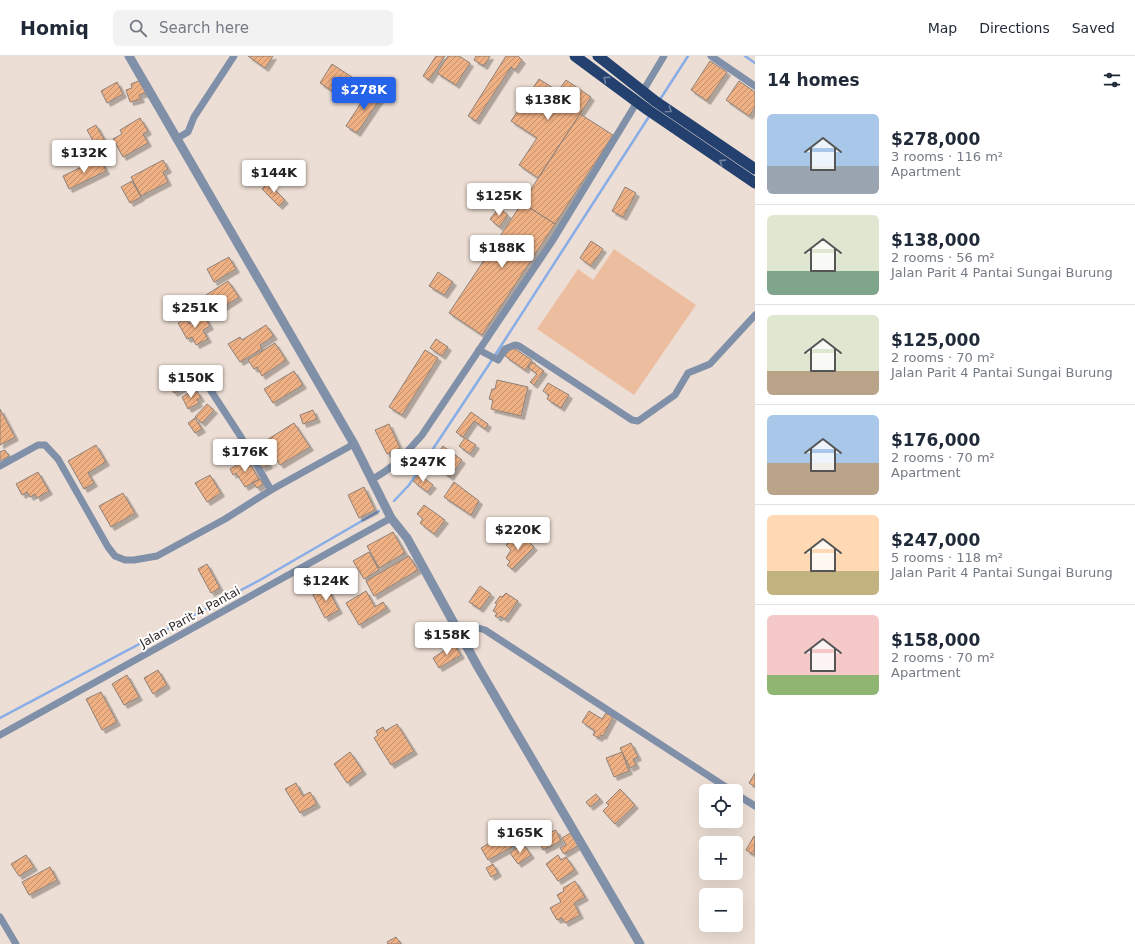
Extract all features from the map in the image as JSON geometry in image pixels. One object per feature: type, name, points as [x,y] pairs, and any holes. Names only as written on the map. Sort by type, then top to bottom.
[{"type":"highway","points":[[575,56],[648,110],[755,183]]},
{"type":"highway","points":[[598,56],[655,101],[755,169]]},
{"type":"street","points":[[129,56],[354,444],[391,518],[407,538],[460,631],[478,667],[640,944]]},
{"type":"street","points":[[176,139],[188,132],[194,117],[234,56]]},
{"type":"street","points":[[643,91],[664,56]]},
{"type":"street","points":[[711,56],[755,86]]},
{"type":"street","points":[[372,479],[383,474],[400,460],[422,435],[553,240],[637,102]]},
{"type":"street","points":[[479,350],[498,360],[505,349],[509,346],[519,346],[632,420],[638,421],[675,395],[688,373],[710,364],[755,315]]},
{"type":"street","points":[[200,374],[241,437],[271,490]]},
{"type":"street","points":[[0,466],[38,446],[45,445],[51,450],[108,547],[115,556],[125,560],[134,560],[157,556],[225,519],[271,490],[354,444]]},
{"type":"street","name":"Jalan Parit 4 Pantai","points":[[0,735],[391,518]]},
{"type":"street","points":[[460,631],[475,626],[485,630],[721,784]]},
{"type":"street","points":[[743,798],[755,806]]},
{"type":"street","points":[[0,917],[16,944]]},
{"type":"shaded area","points":[[614,249],[696,305],[634,395],[537,329],[578,269],[593,280]]},
{"type":"building","points":[[248,56],[273,56],[265,68]]},
{"type":"building","points":[[436,56],[445,56],[429,80],[423,76]]},
{"type":"building","points":[[448,56],[459,56],[470,63],[456,85],[437,73]]},
{"type":"building","points":[[476,56],[490,56],[484,66],[474,60]]},
{"type":"building","points":[[506,56],[518,56],[522,60],[515,70],[511,67],[476,121],[468,116]]},
{"type":"building","points":[[710,61],[727,72],[707,101],[691,90]]},
{"type":"building","points":[[332,64],[355,79],[343,98],[320,83]]},
{"type":"building","points":[[539,79],[558,91],[566,80],[591,97],[538,178],[519,165],[537,138],[511,121]]},
{"type":"building","points":[[141,80],[146,93],[139,95],[141,99],[130,102],[126,90],[132,88],[131,84]]},
{"type":"building","points":[[739,81],[755,92],[755,107],[749,116],[726,100]]},
{"type":"building","points":[[117,82],[123,94],[107,103],[101,91]]},
{"type":"building","points":[[370,89],[382,96],[357,133],[346,126]]},
{"type":"building","points":[[580,114],[613,135],[555,224],[522,203]]},
{"type":"building","points":[[140,118],[148,131],[143,134],[148,143],[123,157],[113,139],[122,134],[120,130]]},
{"type":"building","points":[[96,125],[109,148],[100,153],[87,130]]},
{"type":"building","points":[[100,158],[106,171],[69,189],[63,176]]},
{"type":"building","points":[[163,160],[168,169],[163,172],[168,182],[141,196],[131,177]]},
{"type":"building","points":[[132,181],[141,197],[130,203],[121,187]]},
{"type":"building","points":[[268,183],[285,200],[279,206],[262,189]]},
{"type":"building","points":[[625,187],[636,193],[623,217],[612,211]]},
{"type":"building","points":[[522,203],[555,224],[482,335],[449,313]]},
{"type":"building","points":[[499,208],[508,215],[499,227],[490,219]]},
{"type":"building","points":[[591,241],[603,249],[591,266],[580,258]]},
{"type":"building","points":[[229,257],[236,269],[214,282],[207,269]]},
{"type":"building","points":[[438,272],[453,282],[444,295],[429,286]]},
{"type":"building","points":[[228,281],[239,297],[217,311],[206,295]]},
{"type":"building","points":[[204,315],[210,326],[203,330],[208,339],[196,345],[192,337],[187,339],[178,323],[186,318],[189,324]]},
{"type":"building","points":[[266,325],[274,336],[260,345],[262,349],[240,362],[228,344],[240,337],[242,340]]},
{"type":"building","points":[[436,339],[448,347],[442,356],[430,348]]},
{"type":"building","points":[[275,343],[286,360],[262,376],[257,367],[254,369],[248,360]]},
{"type":"building","points":[[512,347],[532,360],[525,370],[505,356]]},
{"type":"building","points":[[425,350],[438,358],[402,415],[389,407]]},
{"type":"building","points":[[532,362],[544,371],[534,385],[530,382],[537,374],[528,367]]},
{"type":"building","points":[[294,371],[303,385],[273,403],[264,389]]},
{"type":"building","points":[[189,374],[193,382],[174,393],[169,386]]},
{"type":"building","points":[[497,380],[528,387],[521,416],[491,409],[493,400],[489,399],[492,389],[495,389]]},
{"type":"building","points":[[548,383],[569,395],[561,408],[547,399],[549,395],[543,391]]},
{"type":"building","points":[[192,391],[193,394],[197,391],[201,398],[197,400],[199,403],[188,409],[182,397]]},
{"type":"building","points":[[207,404],[214,410],[202,423],[195,417]]},
{"type":"building","points":[[0,409],[15,437],[0,445]]},
{"type":"building","points":[[313,410],[317,419],[303,424],[300,415]]},
{"type":"building","points":[[471,412],[488,424],[485,429],[474,421],[463,437],[456,432]]},
{"type":"building","points":[[195,418],[202,429],[195,433],[188,423]]},
{"type":"building","points":[[294,423],[310,447],[280,465],[265,441]]},
{"type":"building","points":[[389,424],[400,448],[387,454],[375,430]]},
{"type":"building","points":[[465,438],[476,445],[470,454],[459,446]]},
{"type":"building","points":[[96,445],[106,462],[88,473],[94,483],[84,489],[68,461]]},
{"type":"building","points":[[443,446],[462,460],[450,477],[430,463]]},
{"type":"building","points":[[5,450],[9,456],[0,461],[0,452]]},
{"type":"building","points":[[260,450],[269,465],[262,468],[254,454]]},
{"type":"building","points":[[247,459],[259,479],[245,487],[236,473],[233,475],[230,469]]},
{"type":"building","points":[[38,472],[49,491],[37,498],[35,494],[30,497],[27,492],[22,495],[16,484]]},
{"type":"building","points":[[419,474],[433,485],[427,492],[413,481]]},
{"type":"building","points":[[210,475],[221,493],[207,502],[195,483]]},
{"type":"building","points":[[260,479],[263,484],[257,488],[253,483]]},
{"type":"building","points":[[454,482],[479,501],[471,515],[444,497]]},
{"type":"building","points":[[364,487],[375,510],[359,518],[348,495]]},
{"type":"building","points":[[123,493],[135,513],[111,527],[99,506]]},
{"type":"building","points":[[424,505],[445,520],[434,534],[420,523],[423,519],[417,514]]},
{"type":"building","points":[[393,532],[405,553],[379,568],[367,546]]},
{"type":"building","points":[[523,536],[534,547],[512,569],[507,565],[510,562],[506,558],[511,550],[506,545],[515,537],[518,541]]},
{"type":"building","points":[[369,552],[379,570],[364,579],[353,561]]},
{"type":"building","points":[[409,556],[418,570],[374,596],[366,581]]},
{"type":"building","points":[[207,564],[220,588],[211,593],[198,569]]},
{"type":"building","points":[[480,586],[491,594],[480,609],[469,602]]},
{"type":"building","points":[[327,587],[339,610],[325,618],[313,595]]},
{"type":"building","points":[[366,591],[375,607],[383,602],[387,608],[359,625],[346,603]]},
{"type":"building","points":[[506,593],[518,601],[505,619],[500,616],[498,618],[495,616],[497,613],[493,611],[497,604],[495,603],[500,596],[502,597]]},
{"type":"building","points":[[454,644],[461,655],[439,668],[433,658]]},
{"type":"building","points":[[158,670],[167,685],[153,694],[144,678]]},
{"type":"building","points":[[127,675],[139,697],[124,705],[112,684]]},
{"type":"building","points":[[101,692],[117,722],[102,730],[86,699]]},
{"type":"building","points":[[589,711],[602,719],[606,713],[613,717],[603,736],[601,735],[599,738],[593,735],[595,731],[582,722]]},
{"type":"building","points":[[397,724],[414,751],[391,765],[374,738],[378,735],[376,731],[383,727],[385,731]]},
{"type":"building","points":[[631,743],[638,757],[633,759],[636,765],[630,768],[620,748]]},
{"type":"building","points":[[350,752],[363,771],[347,783],[334,764]]},
{"type":"building","points":[[622,752],[629,771],[614,777],[606,758]]},
{"type":"building","points":[[755,773],[755,787],[749,783]]},
{"type":"building","points":[[296,783],[303,796],[310,792],[317,804],[300,813],[285,789]]},
{"type":"building","points":[[620,789],[635,805],[615,824],[603,811],[609,805],[606,803]]},
{"type":"building","points":[[596,794],[600,799],[590,807],[586,802]]},
{"type":"building","points":[[556,830],[561,841],[543,850],[538,838]]},
{"type":"building","points":[[572,832],[579,845],[564,854],[560,848],[566,845],[562,838]]},
{"type":"building","points":[[506,833],[514,846],[488,860],[481,848]]},
{"type":"building","points":[[754,836],[755,837],[754,855],[746,850]]},
{"type":"building","points":[[523,844],[531,855],[518,864],[510,853]]},
{"type":"building","points":[[26,855],[34,867],[19,876],[11,864]]},
{"type":"building","points":[[558,855],[561,860],[566,857],[575,870],[558,881],[546,864]]},
{"type":"building","points":[[493,864],[498,873],[491,877],[486,868]]},
{"type":"building","points":[[50,867],[57,880],[29,895],[22,882]]},
{"type":"building","points":[[575,881],[585,897],[574,903],[580,915],[565,923],[562,918],[557,920],[550,908],[561,902],[557,895],[564,891],[563,888]]},
{"type":"building","points":[[396,937],[401,944],[388,944],[387,942]]},
{"type":"waterway","points":[[659,101],[688,56]]},
{"type":"waterway","points":[[745,56],[755,63]]},
{"type":"waterway","points":[[394,501],[409,485],[488,366],[650,115]]},
{"type":"waterway","points":[[0,718],[260,580],[379,511]]}]
